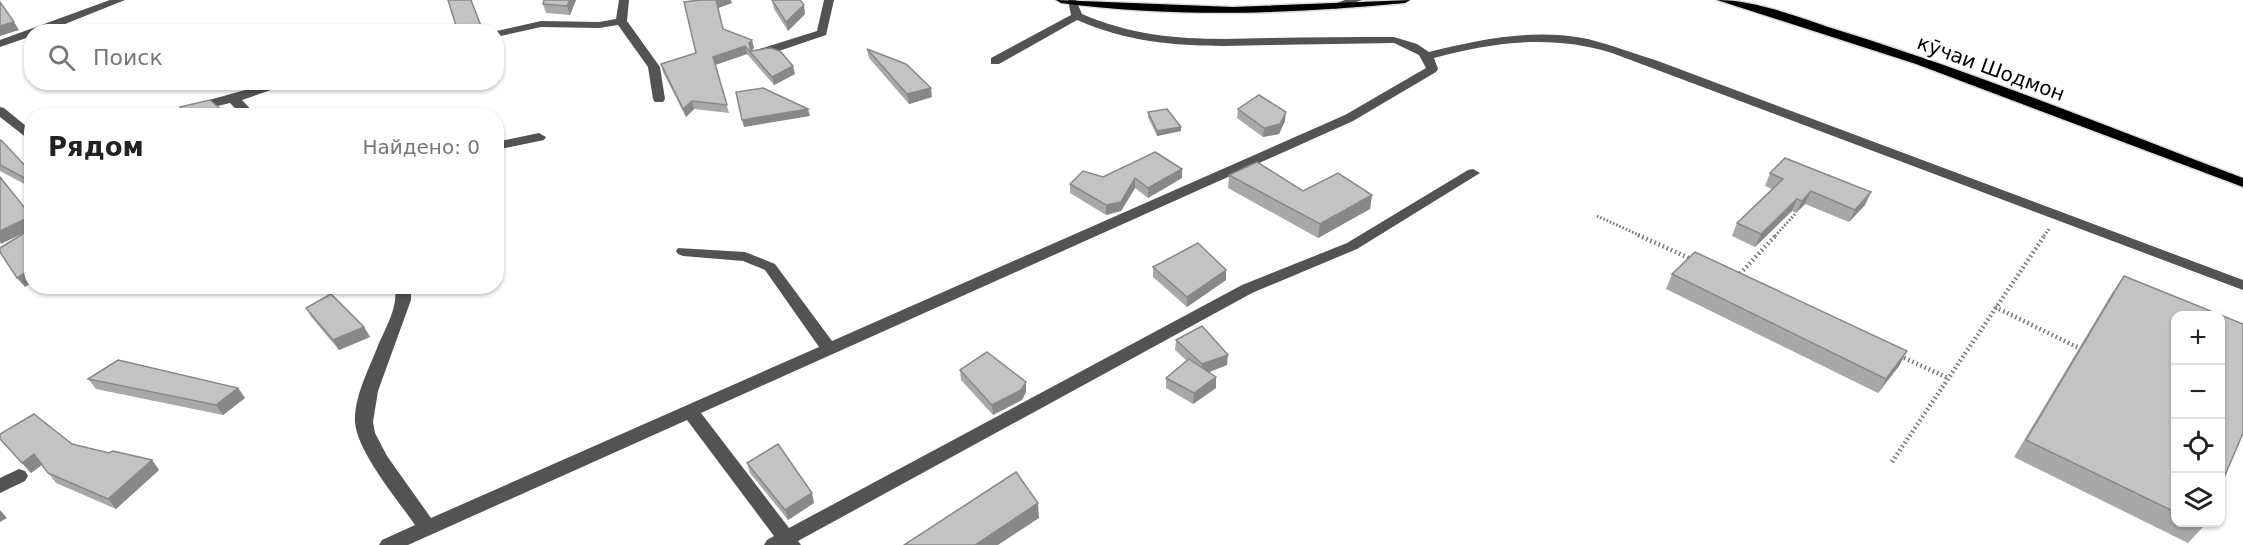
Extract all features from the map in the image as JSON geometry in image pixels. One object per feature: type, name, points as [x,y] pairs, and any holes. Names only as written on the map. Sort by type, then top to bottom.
[{"type":"main road","points":[[1066,1],[1170,11],[1335,6],[1406,0]]},
{"type":"main road","name":"кӯчаи Шодмон","points":[[1722,0],[1785,17],[1872,45],[2243,183]]},
{"type":"street","points":[[55,24],[120,0]]},
{"type":"street","points":[[624,0],[621,21],[654,67],[659,99]]},
{"type":"street","points":[[757,54],[822,33],[829,0]]},
{"type":"street","points":[[1335,6],[1357,0]]},
{"type":"street","points":[[389,545],[1349,118],[1430,72],[1432,67],[1426,56],[1414,47],[1394,40],[1164,42],[1118,32],[1077,16],[1066,1]]},
{"type":"street","points":[[995,61],[1077,16]]},
{"type":"street","points":[[504,32],[541,24],[599,25],[621,21]]},
{"type":"street","points":[[0,44],[24,35]]},
{"type":"street","points":[[1426,56],[1492,40],[1538,38],[1580,41],[1654,64],[2243,285]]},
{"type":"street","points":[[193,108],[262,90]]},
{"type":"street","points":[[233,99],[243,108]]},
{"type":"street","points":[[0,111],[24,131]]},
{"type":"street","points":[[504,144],[539,137]]},
{"type":"street","points":[[690,412],[784,543],[1246,289],[1352,246],[1473,174]]},
{"type":"street","points":[[683,251],[745,257],[770,267],[830,350]]},
{"type":"street","points":[[404,294],[404,300],[381,359],[364,422],[367,436],[380,459],[428,528]]},
{"type":"street","points":[[0,486],[19,476]]},
{"type":"path","points":[[1745,284],[1734,279],[1796,213]]},
{"type":"path","points":[[1597,216],[1692,260]]},
{"type":"path","points":[[1892,462],[2058,216]]},
{"type":"path","points":[[1995,307],[2079,348]]},
{"type":"path","points":[[1894,353],[1948,378]]},
{"type":"building","points":[[448,0],[471,0],[480,24],[456,24]]},
{"type":"building","points":[[544,0],[570,0],[567,6],[543,4]]},
{"type":"building","points":[[716,0],[723,29],[752,40],[749,43],[751,51],[770,48],[780,51],[793,66],[772,77],[745,46],[713,57],[727,105],[692,101],[683,109],[661,64],[696,53],[684,2]]},
{"type":"building","points":[[772,0],[800,0],[804,5],[786,22]]},
{"type":"building","points":[[0,2],[14,22],[0,26]]},
{"type":"building","points":[[867,49],[906,64],[931,88],[907,94]]},
{"type":"building","points":[[763,88],[808,109],[742,120],[736,92]]},
{"type":"building","points":[[1259,95],[1286,112],[1280,124],[1264,128],[1238,109]]},
{"type":"building","points":[[210,100],[220,108],[181,108]]},
{"type":"building","points":[[1167,109],[1181,127],[1157,131],[1148,112]]},
{"type":"building","points":[[0,141],[24,164],[24,178],[0,165]]},
{"type":"building","points":[[1155,152],[1182,169],[1148,188],[1135,178],[1121,202],[1106,205],[1070,184],[1083,171],[1103,177]]},
{"type":"building","points":[[1785,158],[1871,192],[1855,210],[1811,191],[1802,201],[1797,199],[1761,234],[1737,223],[1783,179],[1770,173]]},
{"type":"building","points":[[1257,162],[1303,191],[1338,173],[1372,195],[1320,224],[1229,175]]},
{"type":"building","points":[[0,177],[24,207],[24,219],[0,231]]},
{"type":"building","points":[[24,233],[24,273],[17,278],[0,252],[0,248]]},
{"type":"building","points":[[1198,243],[1226,270],[1187,297],[1153,267]]},
{"type":"building","points":[[1695,252],[1907,351],[1886,379],[1672,274]]},
{"type":"building","points":[[2124,276],[2211,311],[2171,311],[2171,510],[2026,440]]},
{"type":"building","points":[[331,294],[364,327],[333,340],[306,308]]},
{"type":"building","points":[[2225,317],[2243,324],[2243,433],[2225,475]]},
{"type":"building","points":[[1202,326],[1228,355],[1202,364],[1176,340]]},
{"type":"building","points":[[987,352],[1026,382],[1021,390],[992,405],[960,370]]},
{"type":"building","points":[[1189,359],[1216,377],[1194,393],[1166,378]]},
{"type":"building","points":[[118,360],[238,388],[216,405],[88,379]]},
{"type":"building","points":[[34,414],[72,444],[152,460],[108,499],[48,473],[34,454],[22,463],[0,439],[0,434]]},
{"type":"building","points":[[778,444],[812,493],[785,510],[747,463]]},
{"type":"building","points":[[1016,472],[1038,503],[975,545],[904,545]]}]
